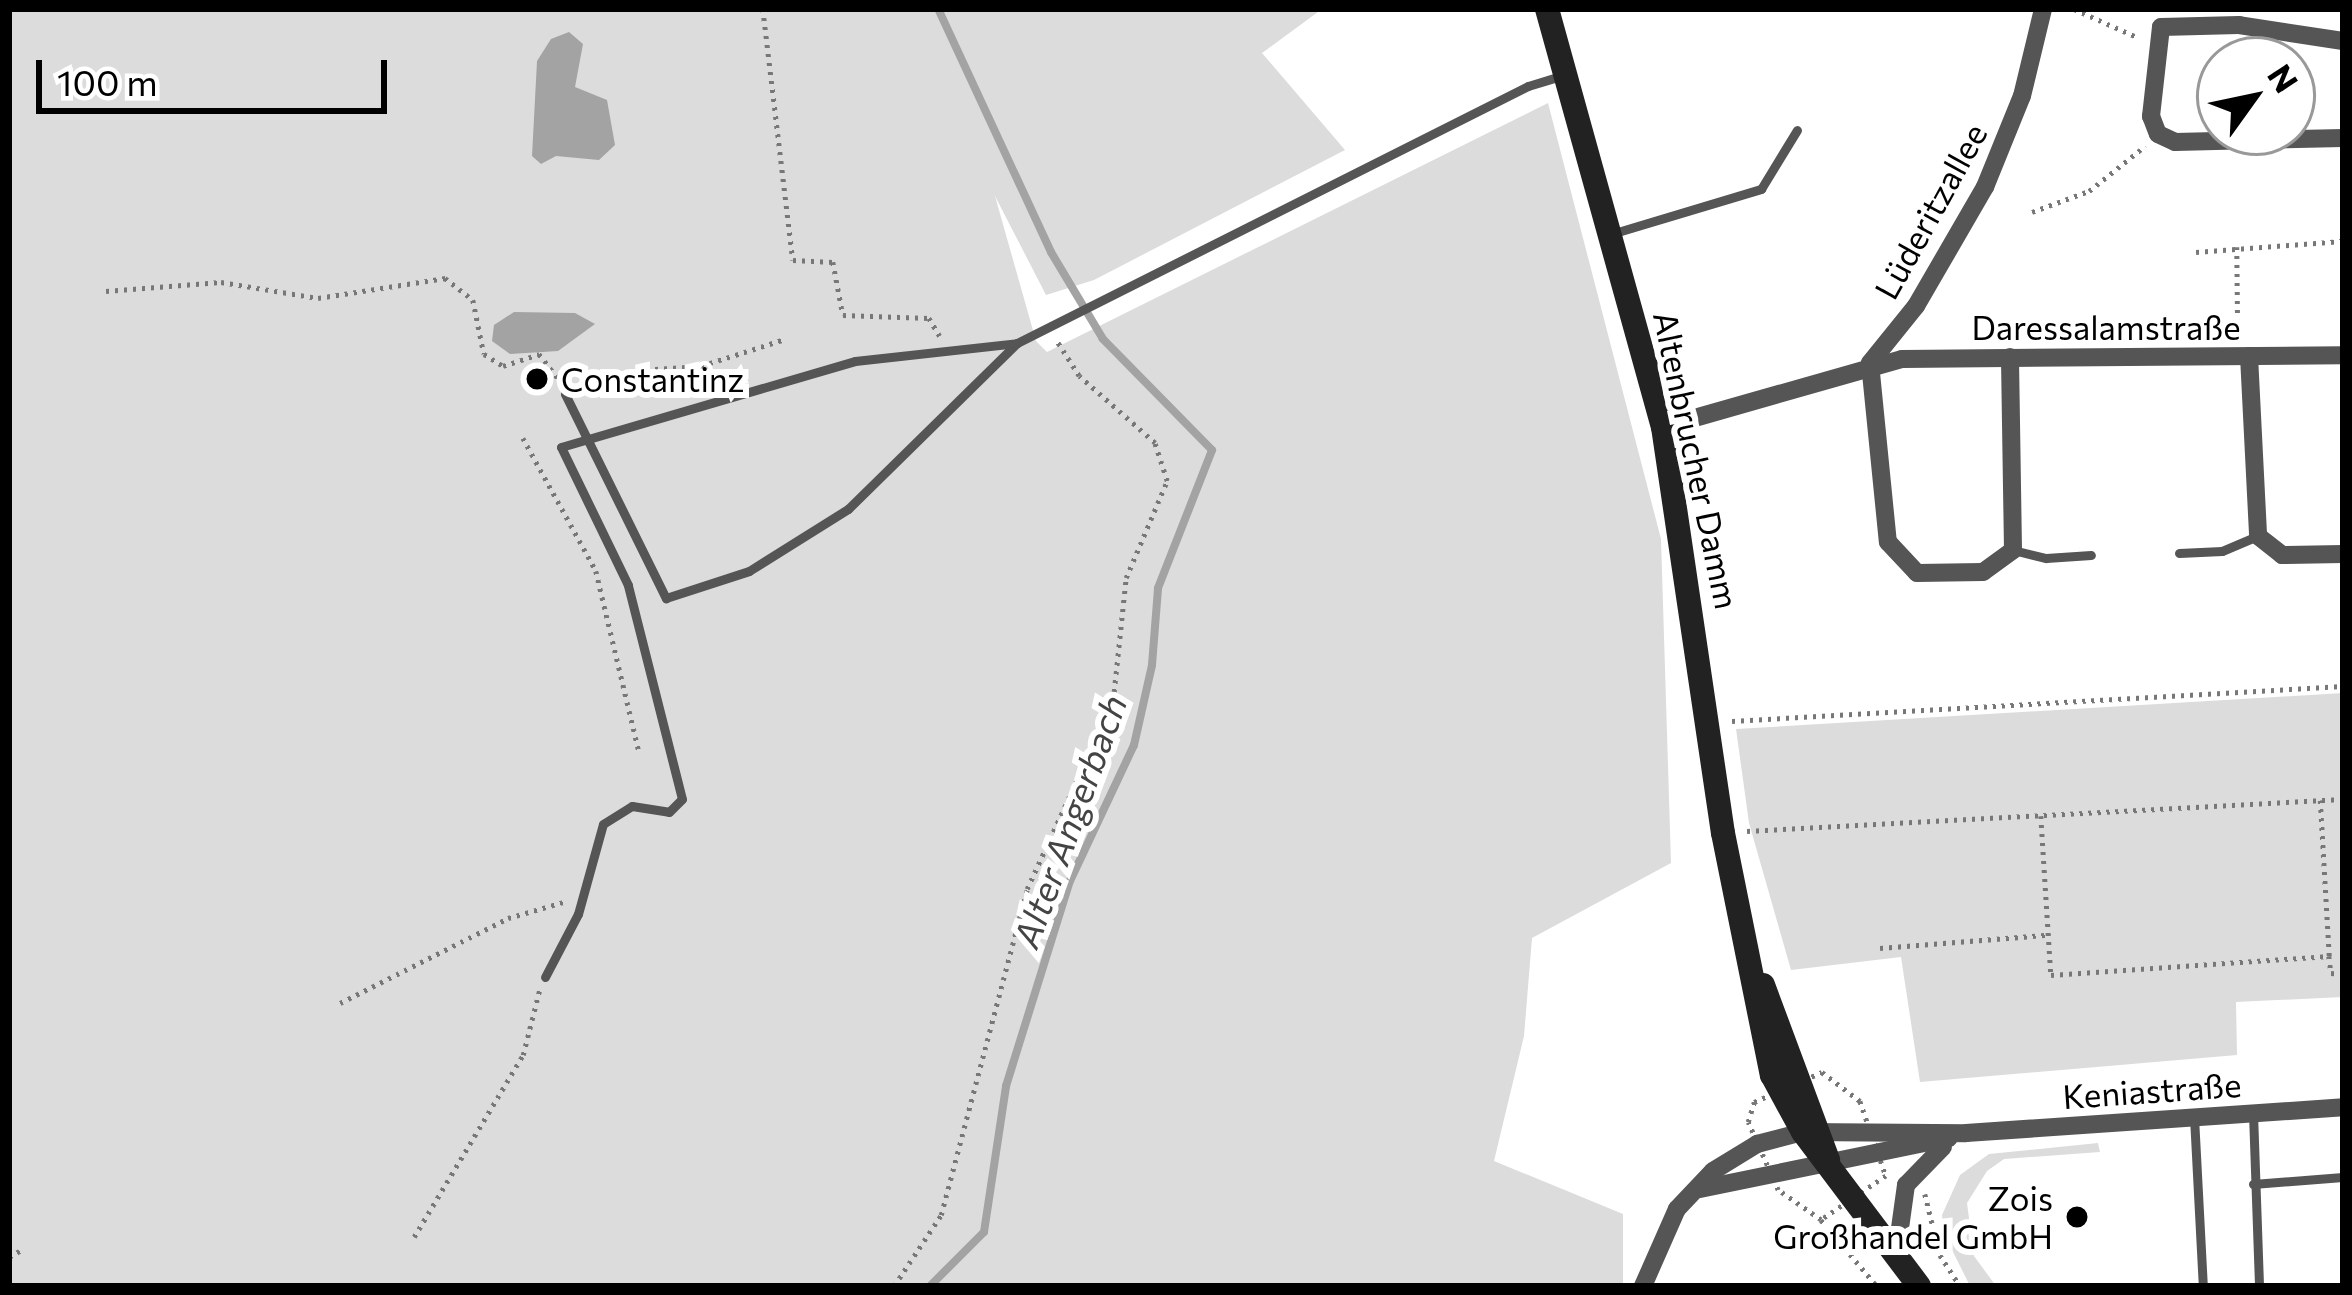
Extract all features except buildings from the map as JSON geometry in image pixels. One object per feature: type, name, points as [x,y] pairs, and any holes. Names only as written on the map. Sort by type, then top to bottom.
[{"type":"main road","name":"Altenbrucher Damm","points":[[1547,9],[1663,427],[1724,833],[1772,1075],[1828,1162],[1919,1286]]},
{"type":"street","name":"Lüderitzallee","points":[[1870,363],[1916,306],[1985,187],[2022,96],[2044,9]]},
{"type":"street","points":[[2343,41],[2239,25],[2161,27],[2154,43],[2158,134],[2175,142],[2343,138]]},
{"type":"street","name":"Daressalamstraße","points":[[1870,363],[2010,357],[2343,355]]},
{"type":"street","points":[[2244,356],[2258,536],[2282,555],[2343,554]]},
{"type":"street","points":[[1663,427],[1870,363],[1888,542],[1900,563],[1917,573],[1983,572],[2013,550],[2010,357]]},
{"type":"street","name":"Keniastraße","points":[[1812,1131],[1966,1133],[2343,1107]]},
{"type":"street","points":[[1643,1286],[1664,1232],[1691,1193],[1733,1156],[1812,1131]]},
{"type":"street","points":[[1896,1257],[1906,1185],[1923,1159],[1966,1133]]},
{"type":"street","name":"Keniastraße","points":[[1828,1162],[1966,1133]]},
{"type":"street","points":[[1691,1193],[1735,1176],[1828,1162]]},
{"type":"lane","points":[[545,976],[582,893],[603,824],[632,806],[669,812],[682,799],[628,584],[561,447],[855,361],[1017,343],[1528,86],[1565,75]]},
{"type":"lane","points":[[1611,234],[1761,189],[1797,130]]},
{"type":"lane","points":[[638,372],[565,394],[666,598],[749,571],[848,509],[1017,343]]},
{"type":"lane","points":[[2179,553],[2222,551],[2258,536]]},
{"type":"lane","points":[[2013,550],[2046,558],[2091,555]]},
{"type":"lane","points":[[2253,1113],[2259,1286]]},
{"type":"lane","points":[[2194,1117],[2203,1286]]},
{"type":"lane","points":[[2253,1184],[2343,1178]]},
{"type":"path","points":[[763,9],[793,260],[832,262],[843,315],[928,318]]},
{"type":"path","points":[[2074,9],[2154,43]]},
{"type":"path","points":[[2032,212],[2089,191],[2158,134]]},
{"type":"path","points":[[2196,251],[2237,244],[2343,241]]},
{"type":"path","points":[[2237,244],[2244,356]]},
{"type":"path","points":[[106,291],[221,282],[318,298],[445,278],[473,300],[484,354],[503,366],[539,354],[565,394]]},
{"type":"path","points":[[894,1286],[941,1216],[1027,889],[1113,701],[1126,578],[1167,481],[1155,443],[1078,376],[1053,327]]},
{"type":"path","points":[[638,372],[701,366],[782,340]]},
{"type":"path","points":[[525,441],[596,571],[639,751]]},
{"type":"path","points":[[1708,722],[2343,686]]},
{"type":"path","points":[[1724,833],[2343,799]]},
{"type":"path","points":[[2320,800],[2330,973],[2343,974]]},
{"type":"path","points":[[2041,814],[2051,975],[2329,956]]},
{"type":"path","points":[[340,1003],[508,918],[582,893]]},
{"type":"path","points":[[1880,947],[2048,935]]},
{"type":"path","points":[[414,1237],[524,1055],[545,976]]},
{"type":"path","points":[[1929,1196],[1940,1255],[1960,1286]]},
{"type":"path","points":[[1821,1220],[1877,1286]]},
{"type":"path","points":[[9,1257],[23,1249]]},
{"type":"shaded area","points":[[9,9],[1322,9],[1262,53],[1345,150],[1094,280],[1046,295],[995,196],[1036,341],[1047,352],[1548,103],[1661,539],[1671,863],[1532,938],[1524,1036],[1494,1161],[1623,1214],[1623,1286],[9,1286]]},
{"type":"shaded area","points":[[569,32],[583,44],[575,87],[607,100],[615,145],[599,160],[556,156],[541,164],[532,156],[537,61],[551,39]]},
{"type":"shaded area","points":[[514,312],[575,313],[595,324],[558,351],[510,354],[492,341],[494,325]]},
{"type":"shaded area","points":[[2343,693],[2343,997],[2236,1002],[2237,1055],[1920,1082],[1901,957],[1791,970],[1749,823],[1736,729]]},
{"type":"shaded area","points":[[2098,1143],[2100,1152],[2004,1159],[1987,1171],[1967,1203],[1974,1256],[1996,1286],[1970,1286],[1944,1234],[1942,1215],[1960,1175],[1989,1154]]},
{"type":"waterway","name":"Alter Angerbach","points":[[930,1286],[984,1232],[1006,1086],[1070,881],[1134,745],[1152,665],[1158,588],[1212,450],[1103,339],[1051,252],[938,9]]},
{"type":"place","name":"Constantinz","points":[[537,379]]},
{"type":"place","name":"Zois Großhandel GmbH","points":[[2077,1217]]}]
